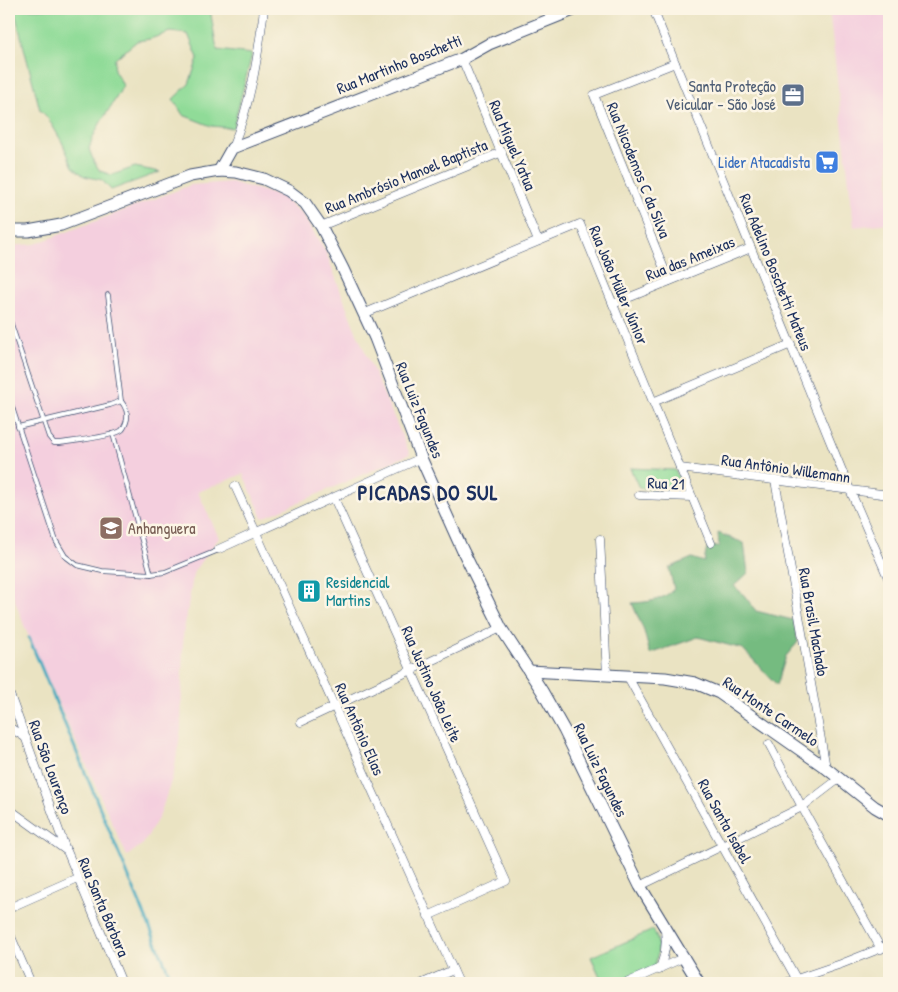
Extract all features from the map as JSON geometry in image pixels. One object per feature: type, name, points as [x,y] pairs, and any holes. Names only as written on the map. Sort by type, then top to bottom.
[{"type":"main road","name":"Rua Martinho Boschetti","points":[[232,148],[462,59],[489,44],[576,9]]},
{"type":"main road","points":[[220,171],[232,148]]},
{"type":"main road","name":"Rua Luiz Fagundes","points":[[9,230],[28,231],[61,225],[190,176],[220,171],[236,172],[264,179],[289,191],[305,203],[321,226],[364,314],[421,458],[462,549],[501,628],[564,730],[640,886],[685,957],[699,983]]},
{"type":"main road","name":"Rua Monte Carmelo","points":[[529,671],[684,681],[711,689],[742,707],[840,778],[875,807],[889,814]]},
{"type":"street","points":[[232,148],[250,95],[264,9]]},
{"type":"street","name":"Rua Adelino Boschetti Mateus","points":[[653,9],[850,490],[889,580]]},
{"type":"street","name":"Rua Miguel Yatua","points":[[462,59],[538,241]]},
{"type":"street","name":"Rua Nicodemos C da Silva","points":[[669,281],[594,95],[675,63]]},
{"type":"street","name":"Rua Ambrósio Manoel Baptista","points":[[321,226],[502,152]]},
{"type":"street","name":"Rua João Müller Júnior","points":[[364,314],[580,224],[711,543]]},
{"type":"street","name":"Rua das Ameixas","points":[[613,304],[751,248]]},
{"type":"street","points":[[653,402],[791,344]]},
{"type":"street","points":[[219,549],[421,458]]},
{"type":"street","name":"Rua Antônio Willemann","points":[[680,468],[889,495]]},
{"type":"street","name":"Rua Brasil Machado","points":[[775,480],[826,768]]},
{"type":"street","name":"Rua Antônio Elias","points":[[235,486],[459,983]]},
{"type":"street","name":"Rua 21","points":[[639,496],[692,497]]},
{"type":"street","name":"Rua Justino João Leite","points":[[334,498],[506,881],[428,916]]},
{"type":"street","points":[[600,539],[607,675]]},
{"type":"street","points":[[302,722],[501,628]]},
{"type":"street","name":"Rua Santa Isabel","points":[[628,677],[797,980]]},
{"type":"street","name":"Rua São Lourenço","points":[[9,692],[67,851]]},
{"type":"street","points":[[9,727],[26,738]]},
{"type":"street","points":[[769,744],[881,949]]},
{"type":"street","points":[[640,886],[802,807],[840,778]]},
{"type":"street","name":"Rua Santa Bárbara","points":[[9,809],[67,851],[122,983]]},
{"type":"street","points":[[9,908],[77,878]]},
{"type":"street","points":[[659,970],[666,948],[665,928]]},
{"type":"street","points":[[9,932],[31,983]]},
{"type":"street","points":[[785,983],[889,945]]},
{"type":"street","points":[[626,983],[685,957]]},
{"type":"street","points":[[423,983],[453,970]]},
{"type":"lane","points":[[9,318],[44,422],[54,443],[113,434],[122,431],[128,414],[121,401],[108,295]]},
{"type":"lane","points":[[9,398],[56,541],[65,556],[77,565],[94,569],[151,574],[165,572],[219,549]]},
{"type":"lane","points":[[18,427],[44,422],[121,401]]},
{"type":"lane","points":[[113,434],[151,574]]},
{"type":"shaded area","points":[[829,9],[889,9],[889,223],[854,227]]},
{"type":"shaded area","name":"Anhanguera","points":[[231,182],[280,196],[302,214],[326,252],[353,324],[410,454],[263,518],[243,474],[198,492],[219,538],[194,571],[183,636],[181,729],[174,772],[160,815],[143,844],[127,856],[25,628],[9,585],[9,246],[35,244],[191,185]]},
{"type":"green space","points":[[14,9],[210,9],[217,50],[252,54],[233,128],[211,126],[183,115],[173,99],[189,84],[198,58],[188,34],[170,32],[137,41],[115,59],[114,70],[123,85],[95,132],[89,149],[100,171],[112,175],[135,167],[160,172],[111,190],[102,180],[84,176],[73,167],[62,142],[48,118],[40,110]]},
{"type":"green space","points":[[630,468],[675,470],[684,491],[639,488]]},
{"type":"green space","points":[[718,533],[744,543],[748,573],[734,586],[744,595],[756,611],[793,620],[798,642],[786,656],[777,685],[743,649],[698,637],[650,654],[644,631],[632,603],[655,600],[665,596],[674,589],[669,568],[692,558],[704,562],[707,548],[719,546]]},
{"type":"green space","points":[[653,930],[658,944],[658,954],[654,969],[616,983],[603,983],[591,957]]},
{"type":"waterway","points":[[29,638],[173,983]]},
{"type":"place","name":"Santa Proteção Veicular - São José","points":[[793,95]]},
{"type":"place","name":"Lider Atacadista","points":[[827,162]]},
{"type":"place","name":"Anhanguera","points":[[111,528]]},
{"type":"place","name":"Residencial Martins","points":[[309,591]]},
{"type":"district","name":"PICADAS DO SUL","points":[[428,493]]}]
